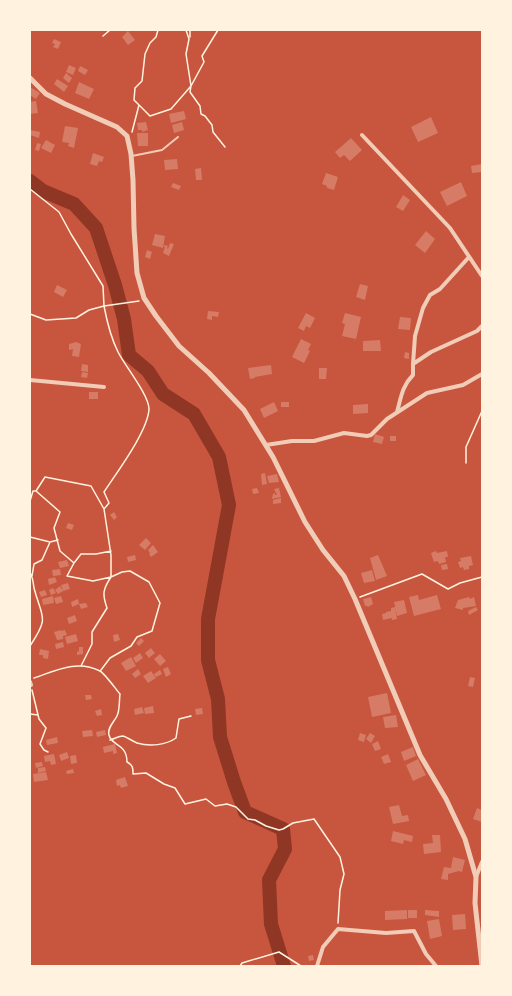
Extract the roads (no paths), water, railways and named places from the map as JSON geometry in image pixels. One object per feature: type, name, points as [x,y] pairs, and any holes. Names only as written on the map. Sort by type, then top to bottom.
[{"type":"street","points":[[30,78],[46,94],[117,127],[127,136],[134,180],[134,228],[137,273],[144,298],[179,346],[209,373],[244,410],[273,457],[305,522],[323,550],[344,576],[420,755],[446,799],[465,839],[476,877],[475,903],[482,966]]},
{"type":"street","points":[[362,135],[450,228],[482,276]]},
{"type":"street","points":[[397,412],[406,382],[413,375],[415,336],[423,308],[430,295],[440,289],[469,257]]},
{"type":"street","points":[[413,364],[431,352],[477,331],[482,326]]},
{"type":"street","points":[[266,445],[292,441],[314,441],[344,433],[367,436],[371,435],[387,419],[427,393],[463,385],[482,374]]},
{"type":"street","points":[[30,380],[104,387]]},
{"type":"street","points":[[476,877],[482,862]]},
{"type":"street","points":[[316,966],[323,947],[338,929],[386,933],[414,931],[426,954],[436,966]]},
{"type":"lane","points":[[131,157],[162,150],[178,137]]},
{"type":"waterway","points":[[30,181],[43,191],[74,204],[96,228],[115,285],[124,319],[129,355],[148,371],[163,394],[194,414],[219,457],[229,505],[208,619],[208,660],[218,699],[220,737],[245,812],[283,829],[285,849],[269,880],[271,924],[284,966]]}]
